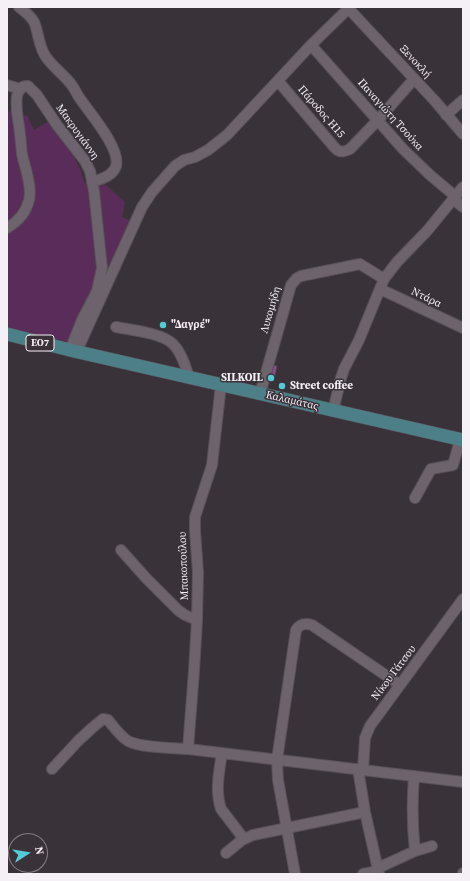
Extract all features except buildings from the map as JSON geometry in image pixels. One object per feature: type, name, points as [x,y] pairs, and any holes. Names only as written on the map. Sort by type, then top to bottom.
[{"type":"main road","name":"ΕΟ7","points":[[7,334],[74,351]]},
{"type":"main road","name":"Καλαμάτας","points":[[74,351],[461,440]]},
{"type":"street","points":[[19,7],[32,18],[35,24],[38,40],[45,56],[71,85],[108,138],[113,148],[116,157],[116,167],[112,174],[92,182]]},
{"type":"street","points":[[74,351],[99,303],[142,207],[152,192],[169,172],[180,162],[208,150],[227,135],[311,45],[349,7]]},
{"type":"street","name":"Ξενοκλή","points":[[349,7],[463,134]]},
{"type":"street","name":"Παναγιώτη Τσούκα","points":[[311,45],[403,149],[463,207]]},
{"type":"street","name":"Πάροδος Η15","points":[[278,81],[339,151],[346,151],[350,149],[378,120],[414,79]]},
{"type":"street","points":[[7,85],[20,89],[16,110],[29,184],[29,199],[25,212],[15,223],[7,228]]},
{"type":"street","name":"Μακρυγιάννη","points":[[20,89],[28,86],[37,95],[57,125],[85,161],[90,171],[102,268],[97,291],[82,320],[74,351]]},
{"type":"street","points":[[446,115],[463,100]]},
{"type":"street","points":[[333,411],[344,369],[365,326],[384,279],[397,262],[423,235],[463,187]]},
{"type":"street","name":"Λυκομήδη","points":[[260,394],[291,285],[297,278],[309,273],[360,264],[384,279]]},
{"type":"street","name":"Ντάρα","points":[[380,289],[463,328]]},
{"type":"street","points":[[116,327],[161,336],[173,344],[180,354],[189,378]]},
{"type":"street","name":"Μπακοπούλου","points":[[188,749],[197,620],[198,572],[195,517],[212,465],[222,385]]},
{"type":"street","points":[[415,498],[431,470],[453,465],[461,440]]},
{"type":"street","points":[[121,550],[179,611],[197,620]]},
{"type":"street","name":"Νίκου Γάτσου","points":[[379,871],[365,812],[360,770],[365,738],[368,730],[376,718],[463,599]]},
{"type":"street","points":[[295,874],[278,780],[277,760],[296,630],[298,626],[307,623],[312,625],[400,685]]},
{"type":"street","points":[[52,769],[92,728],[103,719],[108,720],[125,738],[134,743],[463,782]]},
{"type":"street","points":[[222,754],[218,782],[219,805],[244,839]]},
{"type":"street","points":[[414,776],[412,828],[415,851]]},
{"type":"street","points":[[226,853],[244,839],[253,835],[365,812]]},
{"type":"street","points":[[363,874],[379,871],[415,851],[432,846]]},
{"type":"shaded area","points":[[14,107],[15,118],[27,115],[34,130],[49,121],[70,149],[80,169],[85,184],[97,188],[105,184],[125,202],[122,217],[134,222],[119,252],[68,342],[7,327],[7,113]]},
{"type":"place","name":"\"Δαγρέ\"","points":[[163,325]]},
{"type":"place","name":"SILKOIL","points":[[271,378]]},
{"type":"place","name":"Street coffee","points":[[282,386]]}]
